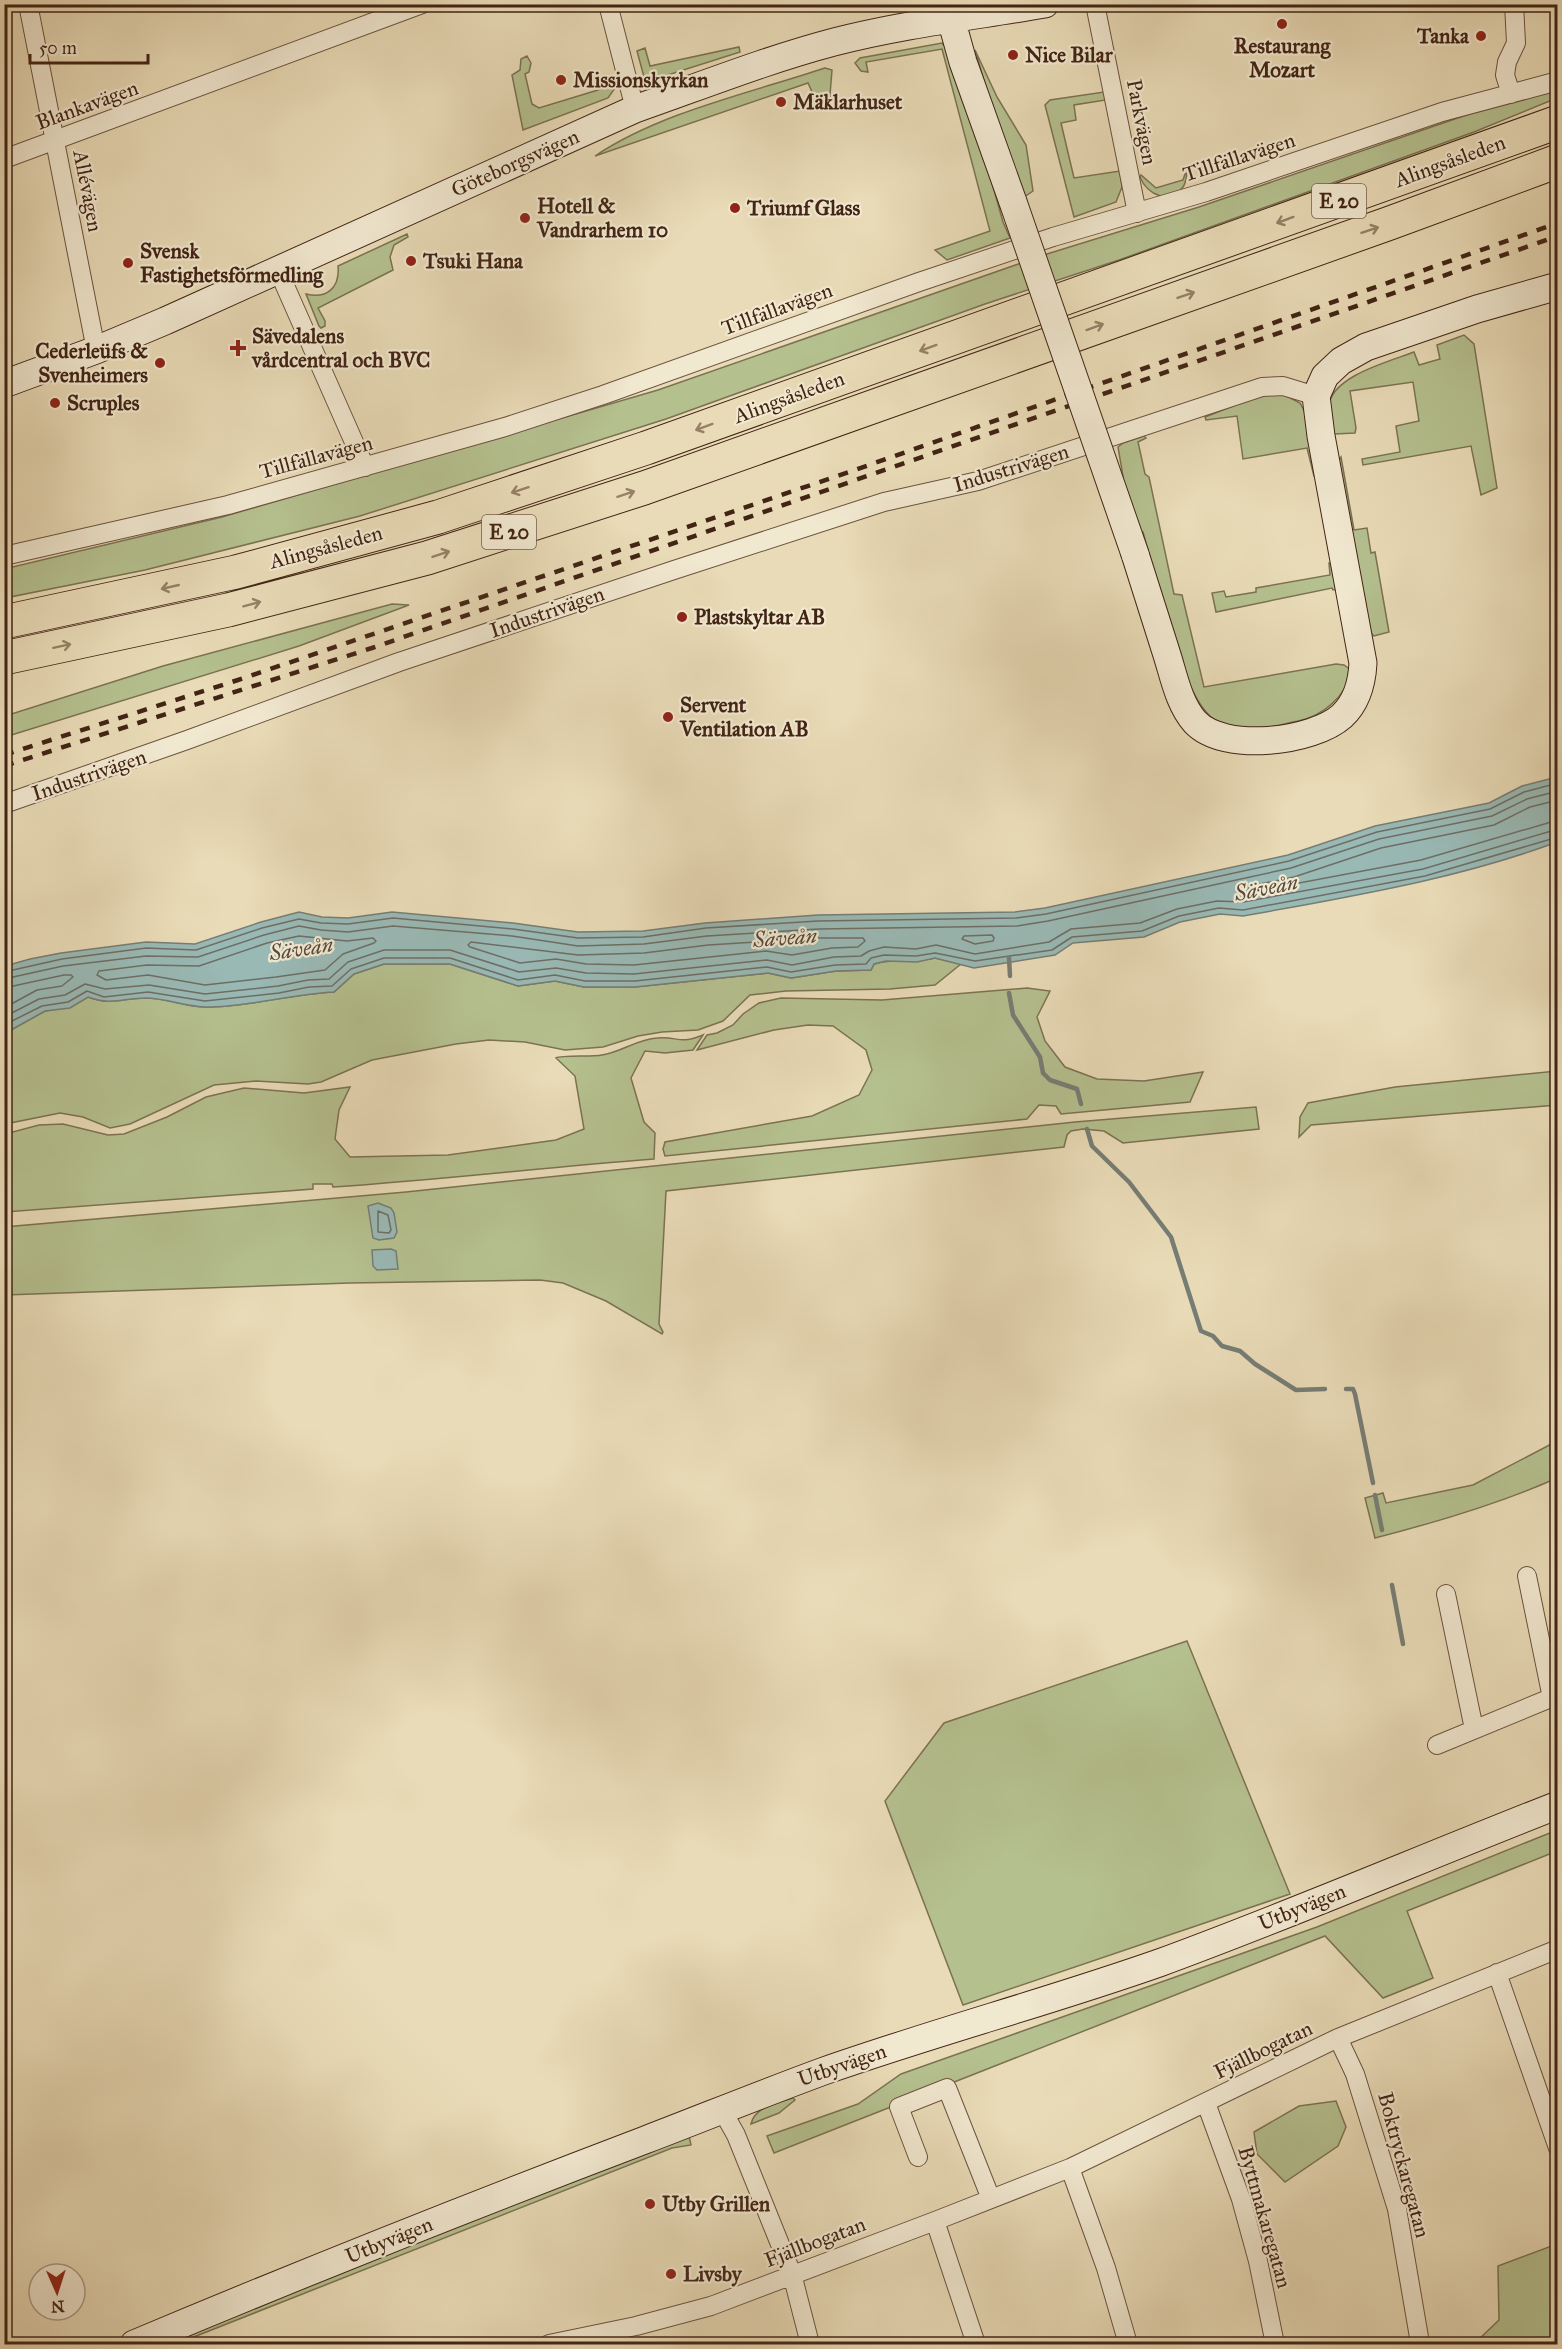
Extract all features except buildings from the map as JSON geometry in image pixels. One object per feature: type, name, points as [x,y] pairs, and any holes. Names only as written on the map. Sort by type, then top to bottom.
[{"type":"highway","name":"Alingsåsleden","points":[[4,622],[236,572],[438,517],[657,444],[1557,122]]},
{"type":"highway","name":"E 20","points":[[4,658],[228,610],[427,558],[644,488],[1390,223],[1557,161]]},
{"type":"street","name":"Allévägen","points":[[28,4],[96,350]]},
{"type":"street","name":"Blankavägen","points":[[4,159],[422,4]]},
{"type":"street","points":[[608,4],[635,109]]},
{"type":"street","name":"Göteborgsvägen","points":[[4,384],[96,350],[635,109],[715,79],[834,43],[950,12],[1046,4]]},
{"type":"street","name":"Parkvägen","points":[[1095,4],[1137,213]]},
{"type":"street","points":[[1511,94],[1505,75],[1516,43],[1514,4]]},
{"type":"street","name":"Industrivägen","points":[[4,804],[188,740],[399,662],[884,502],[978,481],[1262,387],[1283,386],[1316,396],[1321,436],[1362,646],[1363,663],[1358,692],[1342,716],[1329,726],[1309,732],[1257,741],[1224,738],[1197,723],[1182,701],[1135,554],[1013,202],[963,62],[950,12]]},
{"type":"street","name":"Tillfällavägen","points":[[4,555],[228,505],[365,467],[603,395],[919,282],[1053,237],[1137,213],[1442,112],[1557,81]]},
{"type":"street","points":[[278,270],[365,467]]},
{"type":"street","points":[[1316,396],[1325,376],[1341,361],[1366,347],[1477,309],[1557,286]]},
{"type":"street","points":[[1437,1745],[1555,1697],[1527,1576]]},
{"type":"street","points":[[1446,1594],[1474,1729]]},
{"type":"street","name":"Utbyvägen","points":[[134,2344],[517,2189],[765,2092],[903,2044],[1158,1963],[1557,1805]]},
{"type":"street","name":"Fjällbogatan","points":[[549,2344],[677,2316],[711,2306],[1070,2168],[1338,2038],[1557,1949]]},
{"type":"street","points":[[1497,1973],[1557,2148]]},
{"type":"street","name":"Boktryckaregatan","points":[[1338,2038],[1355,2074],[1397,2209],[1420,2343]]},
{"type":"street","points":[[918,2157],[899,2107],[947,2088],[990,2199]]},
{"type":"street","name":"Byttmakaregatan","points":[[1206,2103],[1241,2199],[1258,2261],[1275,2344]]},
{"type":"street","points":[[722,2110],[736,2135],[792,2274],[810,2344]]},
{"type":"street","points":[[1070,2168],[1106,2268],[1128,2344]]},
{"type":"street","points":[[934,2221],[976,2344]]},
{"type":"green space","points":[[942,43],[947,49],[978,133],[1003,222],[1010,238],[947,260],[935,250],[990,231],[942,49],[866,62],[868,72],[861,71],[855,63],[860,58]]},
{"type":"green space","points":[[739,47],[740,52],[649,81],[644,77],[637,51],[645,48],[650,66]]},
{"type":"green space","points":[[975,50],[997,97],[1026,145],[1033,191],[1024,197],[998,129]]},
{"type":"green space","points":[[527,56],[531,63],[529,72],[525,74],[532,104],[539,108],[598,90],[607,82],[615,88],[608,98],[523,130],[512,75],[520,70],[521,59]]},
{"type":"green space","points":[[825,68],[832,70],[829,107],[818,105],[808,83],[595,156],[648,127],[677,115]]},
{"type":"green space","points":[[1557,88],[1557,98],[1474,132],[666,419],[360,516],[145,570],[5,598],[4,569],[222,517],[658,390],[1047,254],[1199,207],[1478,111]]},
{"type":"green space","points":[[1104,92],[1106,100],[1074,105],[1076,120],[1061,123],[1074,178],[1120,171],[1122,187],[1116,202],[1074,217],[1045,105],[1050,100]]},
{"type":"green space","points":[[1187,173],[1183,187],[1172,196],[1153,193],[1140,177],[1141,175],[1156,188],[1183,180]]},
{"type":"green space","points":[[407,234],[408,237],[394,245],[390,257],[393,270],[318,308],[325,321],[325,326],[321,328],[306,294],[326,293],[331,290],[337,280],[338,266]]},
{"type":"green space","points":[[1464,335],[1474,344],[1497,488],[1481,495],[1471,446],[1363,465],[1362,459],[1400,452],[1396,426],[1419,421],[1413,382],[1350,391],[1355,433],[1334,434],[1329,409],[1332,395],[1340,386],[1364,371],[1414,352],[1419,365],[1440,359],[1437,345]]},
{"type":"green space","points":[[1281,393],[1300,403],[1306,414],[1320,476],[1314,476],[1307,448],[1243,459],[1237,416],[1206,420],[1205,417],[1261,395]]},
{"type":"green space","points":[[1144,436],[1146,438],[1138,442],[1145,474],[1149,477],[1174,594],[1182,595],[1204,687],[1336,664],[1344,665],[1351,670],[1349,679],[1339,696],[1325,710],[1298,721],[1247,730],[1216,720],[1198,701],[1169,630],[1143,532],[1136,533],[1129,512],[1118,447]]},
{"type":"green space","points":[[1341,457],[1354,530],[1367,528],[1371,553],[1375,552],[1389,632],[1374,636],[1369,631],[1337,463]]},
{"type":"green space","points":[[1329,563],[1335,563],[1339,589],[1333,590],[1332,588],[1216,612],[1212,593],[1224,591],[1226,597],[1256,592],[1256,588],[1330,575]]},
{"type":"green space","points":[[392,604],[409,605],[299,646],[5,737],[5,716],[163,666]]},
{"type":"green space","points":[[935,958],[961,964],[935,985],[890,989],[786,991],[750,995],[723,1021],[698,1030],[638,1036],[603,1047],[565,1050],[525,1042],[489,1040],[456,1044],[372,1060],[321,1082],[308,1084],[256,1081],[214,1085],[130,1124],[110,1128],[83,1117],[60,1113],[5,1124],[5,1031],[45,1011],[70,1007],[88,997],[104,1001],[154,998],[198,1007],[238,1005],[334,992],[354,974],[384,964],[450,964],[518,986],[555,981],[584,987],[635,987],[768,973],[791,978],[836,971],[871,970],[874,964],[882,962]]},
{"type":"green space","points":[[1027,988],[1050,991],[1037,1017],[1045,1041],[1065,1067],[1097,1079],[1144,1081],[1203,1072],[1190,1102],[1061,1114],[1056,1106],[1039,1105],[1027,1119],[665,1156],[663,1149],[665,1142],[812,1116],[859,1095],[872,1070],[866,1050],[833,1026],[808,1025],[774,1030],[697,1050],[707,1035],[733,1025],[743,1014],[759,1003],[781,998],[882,1000]]},
{"type":"green space","points":[[703,1035],[693,1050],[665,1053],[645,1051],[631,1078],[644,1122],[655,1133],[654,1159],[333,1187],[332,1184],[313,1184],[313,1189],[5,1212],[5,1134],[39,1125],[63,1124],[108,1135],[124,1134],[167,1117],[206,1097],[244,1088],[304,1093],[350,1087],[339,1110],[335,1139],[350,1157],[448,1155],[556,1140],[584,1129],[575,1076],[556,1058],[602,1055],[650,1039],[683,1040]]},
{"type":"green space","points":[[1557,1071],[1557,1105],[1311,1125],[1299,1137],[1300,1117],[1308,1103],[1395,1087]]},
{"type":"green space","points":[[1256,1107],[1259,1129],[1123,1143],[1104,1131],[1083,1129],[1071,1131],[1067,1135],[1064,1147],[666,1191],[659,1324],[662,1334],[606,1301],[563,1283],[540,1280],[350,1283],[5,1295],[4,1227],[406,1192],[1075,1122]]},
{"type":"green space","points":[[1557,1441],[1557,1478],[1468,1512],[1375,1538],[1365,1498],[1383,1493],[1386,1503],[1473,1485]]},
{"type":"green space","points":[[1187,1641],[1290,1894],[963,2005],[885,1801],[944,1723]]},
{"type":"green space","points":[[1557,1830],[1557,1851],[1407,1911],[1433,1978],[1383,1998],[1325,1936],[774,2153],[767,2136],[858,2104],[901,2074],[1317,1927]]},
{"type":"green space","points":[[793,2098],[795,2100],[779,2113],[751,2124],[753,2118],[762,2109]]},
{"type":"green space","points":[[1336,2101],[1346,2127],[1338,2146],[1285,2182],[1257,2154],[1254,2132],[1299,2106]]},
{"type":"green space","points":[[689,2136],[691,2145],[672,2148],[176,2344],[156,2344]]},
{"type":"green space","points":[[1557,2244],[1557,2344],[1474,2344],[1499,2320],[1498,2266]]},
{"type":"water","name":"Säveån","points":[[1557,777],[1557,842],[1449,875],[1243,916],[1220,914],[1180,922],[1144,937],[1073,943],[1055,955],[974,968],[935,958],[917,962],[886,961],[874,964],[871,970],[836,971],[791,978],[768,973],[635,987],[584,987],[555,981],[518,986],[450,964],[384,964],[354,974],[334,992],[238,1005],[198,1007],[153,998],[104,1001],[88,997],[70,1008],[45,1011],[5,1031],[5,966],[61,953],[146,942],[195,944],[299,912],[322,917],[348,918],[392,912],[513,923],[578,932],[643,931],[705,923],[818,915],[1015,912],[1045,908],[1288,855],[1375,826],[1489,803],[1522,786]]},
{"type":"water","points":[[378,1203],[391,1208],[394,1213],[397,1232],[394,1238],[379,1240],[373,1238],[368,1206]]},
{"type":"water","points":[[372,1250],[396,1251],[398,1269],[377,1270],[373,1266]]},
{"type":"waterway","points":[[1009,958],[1010,976]]},
{"type":"waterway","points":[[1009,993],[1013,1015],[1040,1057],[1043,1073],[1050,1080],[1077,1089],[1081,1104]]},
{"type":"waterway","points":[[1087,1129],[1092,1146],[1129,1182],[1171,1237],[1201,1331],[1213,1336],[1222,1346],[1240,1351],[1255,1364],[1296,1390],[1325,1389]]},
{"type":"waterway","points":[[1346,1389],[1353,1389],[1355,1394],[1373,1483]]},
{"type":"waterway","points":[[1375,1495],[1382,1530]]},
{"type":"waterway","points":[[1392,1585],[1403,1644]]},
{"type":"railway","points":[[4,755],[238,680],[849,472],[1558,223]]},
{"type":"railway","points":[[4,766],[372,648],[1558,236]]},
{"type":"place","name":"Restaurang Mozart","points":[[1282,24]]},
{"type":"place","name":"Tanka","points":[[1481,36]]},
{"type":"place","name":"Nice Bilar","points":[[1013,55]]},
{"type":"place","name":"Missionskyrkan","points":[[561,80]]},
{"type":"place","name":"Mäklarhuset","points":[[781,102]]},
{"type":"place","name":"Triumf Glass","points":[[735,208]]},
{"type":"place","name":"Hotell & Vandrarhem 10","points":[[525,218]]},
{"type":"place","name":"Tsuki Hana","points":[[411,261]]},
{"type":"place","name":"Svensk Fastighetsförmedling","points":[[128,263]]},
{"type":"place","name":"Sävedalens vårdcentral och BVC","points":[[238,348]]},
{"type":"place","name":"Cederleüfs & Svenheimers","points":[[160,363]]},
{"type":"place","name":"Scruples","points":[[55,403]]},
{"type":"place","name":"Plastskyltar AB","points":[[682,617]]},
{"type":"place","name":"Servent Ventilation AB","points":[[668,717]]},
{"type":"place","name":"Utby Grillen","points":[[650,2204]]},
{"type":"place","name":"Livsby","points":[[671,2274]]}]
